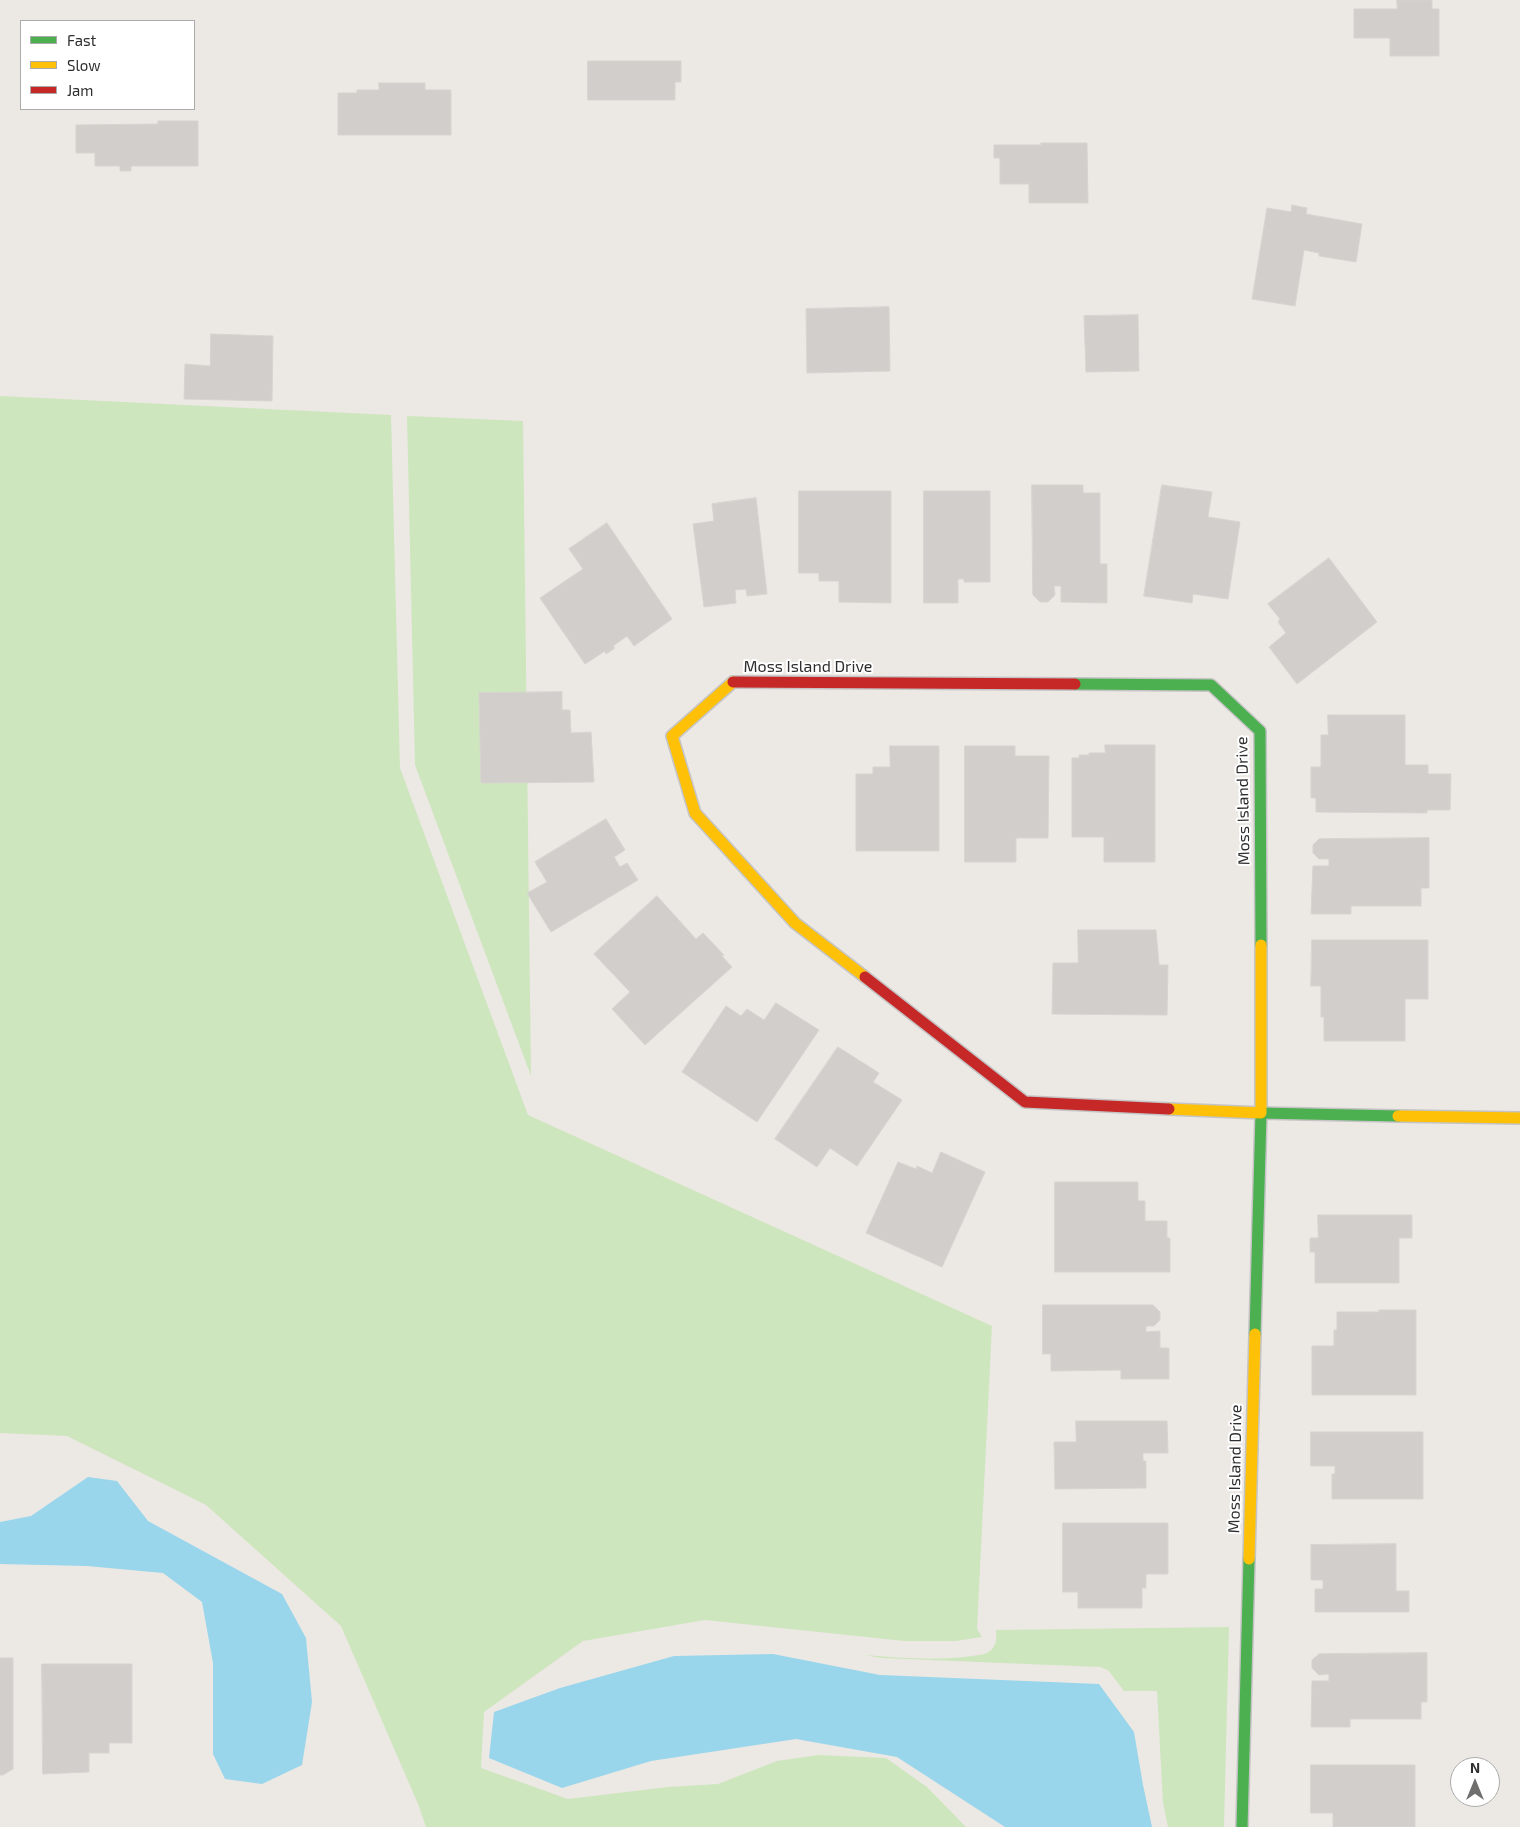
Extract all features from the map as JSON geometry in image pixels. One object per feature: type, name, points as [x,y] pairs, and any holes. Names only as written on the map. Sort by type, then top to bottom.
[{"type":"street","name":"Moss Island Drive","points":[[1242,1827],[1261,1112],[1260,731],[1211,685],[733,682],[672,736],[695,813],[795,923],[1025,1102],[1261,1112],[1520,1118]]},
{"type":"green space","points":[[0,396],[391,415],[400,768],[528,1115],[992,1326],[977,1629],[982,1637],[956,1641],[904,1641],[705,1620],[583,1641],[484,1712],[481,1768],[568,1799],[668,1787],[718,1784],[777,1761],[818,1755],[886,1758],[927,1787],[966,1827],[426,1827],[418,1804],[341,1626],[206,1505],[67,1436],[0,1433]]},
{"type":"green space","points":[[407,416],[523,421],[531,1076],[415,765]]},
{"type":"green space","points":[[1229,1627],[1224,1827],[1168,1827],[1163,1803],[1157,1691],[1124,1691],[1108,1670],[1100,1667],[881,1658],[864,1655],[932,1659],[981,1655],[990,1651],[994,1646],[996,1630]]},
{"type":"water","points":[[88,1477],[117,1481],[148,1521],[282,1594],[306,1638],[312,1702],[302,1765],[262,1784],[225,1779],[213,1754],[213,1663],[202,1602],[163,1573],[87,1566],[0,1564],[0,1522],[31,1516]]},
{"type":"water","points":[[773,1654],[880,1675],[1099,1684],[1134,1732],[1152,1827],[1005,1827],[897,1757],[796,1739],[651,1761],[562,1788],[489,1758],[494,1712],[560,1688],[674,1656]]},
{"type":"building","points":[[1397,0],[1432,0],[1432,9],[1439,9],[1439,56],[1390,56],[1390,38],[1354,38],[1354,9],[1397,9]]},
{"type":"building","points":[[588,61],[681,61],[681,82],[675,82],[675,100],[588,100]]},
{"type":"building","points":[[379,83],[425,83],[425,90],[451,90],[451,135],[338,135],[338,93],[357,93],[357,90],[379,90]]},
{"type":"building","points":[[158,121],[198,121],[198,166],[131,166],[131,171],[120,171],[120,166],[95,166],[95,153],[76,153],[76,125],[158,124]]},
{"type":"building","points":[[1041,143],[1087,143],[1088,203],[1029,203],[1029,184],[1000,184],[1000,158],[994,158],[994,145],[1041,145]]},
{"type":"building","points":[[1292,205],[1307,208],[1306,214],[1362,224],[1356,262],[1319,256],[1319,253],[1304,250],[1295,306],[1252,299],[1267,208],[1291,212]]},
{"type":"building","points":[[889,307],[890,371],[807,373],[806,309]]},
{"type":"building","points":[[1138,315],[1139,371],[1086,372],[1084,316]]},
{"type":"building","points":[[211,334],[273,336],[272,401],[184,399],[185,364],[210,366]]},
{"type":"building","points":[[1032,485],[1083,485],[1083,493],[1100,493],[1100,564],[1107,564],[1107,603],[1061,602],[1061,586],[1054,586],[1055,595],[1048,602],[1040,602],[1033,595]]},
{"type":"building","points":[[1162,485],[1212,492],[1208,517],[1240,522],[1228,599],[1193,594],[1192,603],[1144,596]]},
{"type":"building","points":[[799,491],[891,491],[891,603],[839,602],[839,581],[819,581],[819,573],[799,573]]},
{"type":"building","points":[[924,491],[990,491],[990,582],[964,582],[964,579],[958,579],[958,603],[924,603]]},
{"type":"building","points":[[756,498],[767,594],[747,596],[746,589],[735,590],[736,603],[704,607],[693,524],[714,521],[712,504]]},
{"type":"building","points":[[607,523],[672,619],[634,646],[627,636],[613,646],[615,648],[606,654],[605,651],[585,664],[540,598],[583,569],[569,549]]},
{"type":"building","points":[[1329,558],[1377,622],[1297,684],[1269,647],[1286,633],[1278,622],[1280,619],[1268,604]]},
{"type":"building","points":[[562,692],[562,710],[570,710],[571,733],[591,732],[594,782],[481,783],[479,693]]},
{"type":"building","points":[[1328,715],[1405,715],[1405,765],[1428,765],[1428,774],[1451,774],[1450,810],[1427,810],[1427,813],[1316,812],[1316,798],[1311,798],[1311,767],[1321,767],[1321,735],[1328,735]]},
{"type":"building","points":[[1105,745],[1155,745],[1155,862],[1104,862],[1104,837],[1072,837],[1072,758],[1079,758],[1079,755],[1089,755],[1089,753],[1105,753]]},
{"type":"building","points":[[890,746],[939,746],[939,851],[856,851],[856,774],[873,774],[873,767],[890,767]]},
{"type":"building","points":[[965,746],[1015,746],[1015,756],[1049,756],[1048,838],[1016,838],[1016,862],[965,862]]},
{"type":"building","points":[[606,819],[625,850],[614,857],[620,867],[627,863],[638,880],[551,932],[527,893],[547,882],[535,862]]},
{"type":"building","points":[[1429,838],[1429,888],[1421,888],[1421,906],[1351,906],[1351,914],[1311,914],[1313,866],[1329,866],[1329,859],[1319,859],[1313,853],[1313,845],[1319,839]]},
{"type":"building","points":[[657,896],[696,939],[703,933],[724,955],[722,956],[732,967],[645,1045],[612,1009],[630,992],[594,954]]},
{"type":"building","points":[[1078,930],[1156,930],[1159,965],[1168,965],[1167,1015],[1052,1014],[1053,963],[1078,963]]},
{"type":"building","points":[[1312,940],[1428,940],[1428,999],[1405,999],[1405,1041],[1324,1041],[1324,1017],[1321,1017],[1321,986],[1311,986]]},
{"type":"building","points":[[776,1003],[819,1030],[757,1122],[682,1072],[726,1006],[741,1016],[747,1009],[764,1020]]},
{"type":"building","points":[[838,1047],[879,1073],[873,1082],[902,1100],[857,1166],[830,1148],[817,1167],[775,1139]]},
{"type":"building","points":[[941,1152],[985,1172],[942,1267],[866,1233],[898,1162],[916,1169],[917,1166],[932,1173]]},
{"type":"building","points":[[1055,1182],[1138,1182],[1138,1201],[1145,1201],[1145,1221],[1167,1221],[1167,1238],[1170,1238],[1170,1272],[1055,1272]]},
{"type":"building","points":[[1318,1215],[1412,1215],[1412,1238],[1399,1238],[1399,1283],[1315,1283],[1315,1252],[1310,1252],[1310,1238],[1318,1238]]},
{"type":"building","points":[[1043,1305],[1153,1305],[1160,1312],[1160,1320],[1154,1326],[1146,1326],[1146,1332],[1160,1331],[1160,1348],[1169,1348],[1169,1379],[1121,1379],[1121,1370],[1051,1371],[1051,1354],[1043,1354]]},
{"type":"building","points":[[1379,1310],[1416,1310],[1416,1395],[1312,1395],[1312,1346],[1334,1346],[1334,1330],[1337,1330],[1337,1312],[1379,1312]]},
{"type":"building","points":[[1076,1421],[1167,1421],[1168,1453],[1143,1453],[1143,1461],[1146,1461],[1146,1488],[1055,1489],[1054,1442],[1076,1442]]},
{"type":"building","points":[[1311,1432],[1423,1432],[1423,1499],[1332,1499],[1332,1474],[1335,1474],[1335,1466],[1311,1466]]},
{"type":"building","points":[[1063,1523],[1168,1523],[1168,1574],[1146,1574],[1146,1588],[1142,1588],[1142,1608],[1078,1608],[1078,1592],[1063,1592]]},
{"type":"building","points":[[1396,1544],[1396,1591],[1409,1591],[1409,1612],[1315,1612],[1315,1589],[1323,1589],[1323,1580],[1311,1580],[1311,1545]]},
{"type":"building","points":[[1427,1653],[1427,1702],[1421,1702],[1421,1719],[1350,1719],[1350,1727],[1311,1727],[1312,1681],[1329,1681],[1329,1674],[1319,1675],[1312,1668],[1312,1660],[1319,1654]]},
{"type":"building","points":[[0,1658],[13,1658],[13,1769],[3,1775],[0,1775]]},
{"type":"building","points":[[42,1664],[132,1664],[132,1743],[109,1743],[109,1753],[89,1753],[89,1772],[43,1774]]},
{"type":"building","points":[[1311,1765],[1415,1765],[1415,1827],[1333,1827],[1333,1813],[1311,1813]]},
{"type":"traffic: fast","points":[[1075,684],[1211,685],[1260,731],[1261,945]]},
{"type":"traffic: fast","points":[[1255,1334],[1261,1113],[1398,1116]]},
{"type":"traffic: fast","points":[[1242,1827],[1249,1559]]},
{"type":"traffic: slow","points":[[733,682],[672,736],[695,813],[795,923],[865,977]]},
{"type":"traffic: slow","points":[[1169,1109],[1261,1113],[1261,945]]},
{"type":"traffic: slow","points":[[1398,1116],[1520,1118]]},
{"type":"traffic: slow","points":[[1249,1559],[1255,1334]]},
{"type":"traffic: jam","points":[[733,682],[1075,684]]},
{"type":"traffic: jam","points":[[865,977],[1025,1102],[1169,1109]]}]
